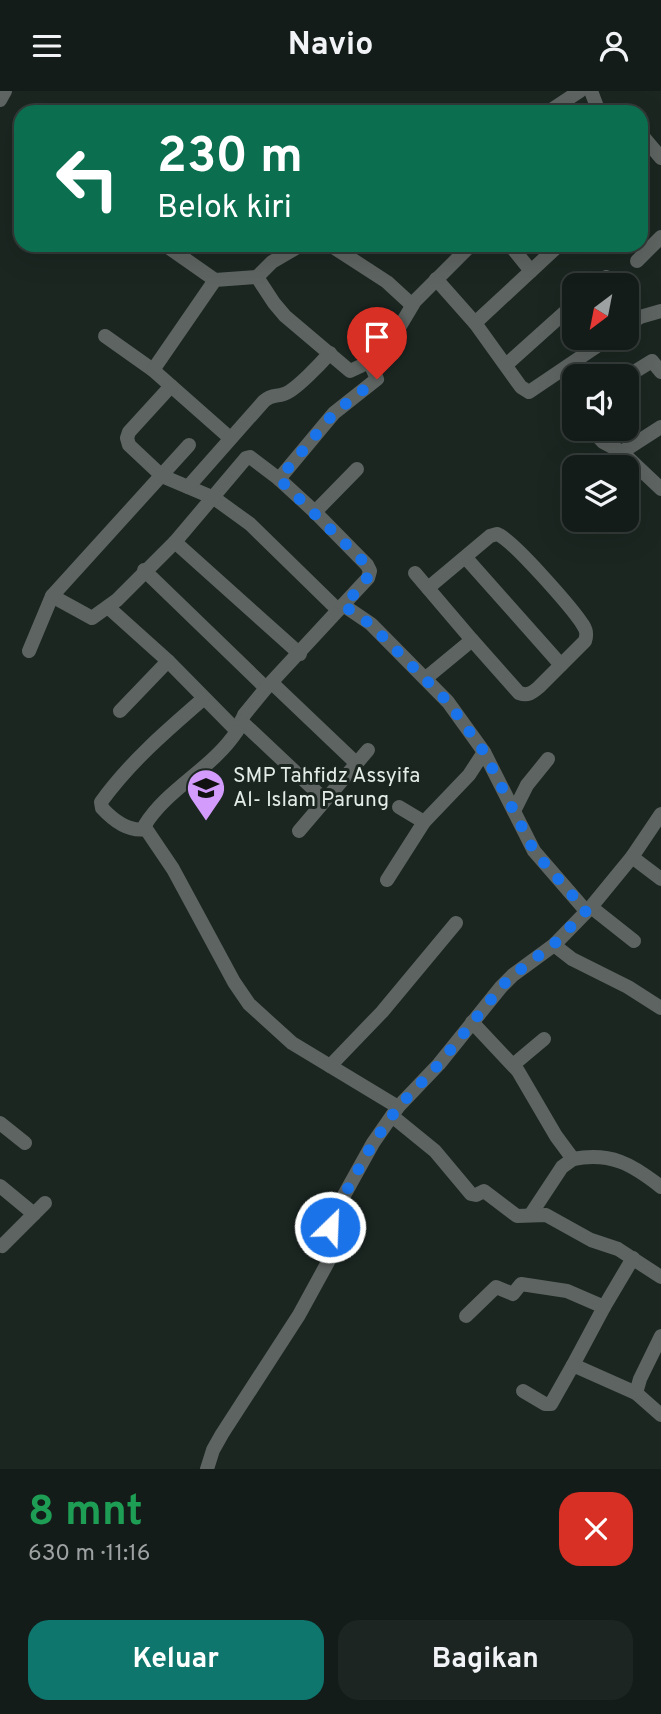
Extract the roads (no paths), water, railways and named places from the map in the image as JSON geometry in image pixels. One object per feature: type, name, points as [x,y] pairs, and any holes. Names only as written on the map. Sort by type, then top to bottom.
[{"type":"street","points":[[0,100],[5,91]]},
{"type":"street","points":[[559,105],[580,91]]},
{"type":"street","points":[[648,143],[661,158]]},
{"type":"street","points":[[648,250],[661,237]]},
{"type":"street","points":[[175,252],[215,280],[257,277],[290,252]]},
{"type":"street","points":[[341,252],[387,282],[412,305]]},
{"type":"street","points":[[257,277],[285,316],[350,370],[369,361],[390,343],[412,305],[457,252]]},
{"type":"street","points":[[516,252],[531,271]]},
{"type":"street","points":[[475,323],[551,252]]},
{"type":"street","points":[[637,261],[646,252]]},
{"type":"street","points":[[436,279],[475,323],[521,387],[529,392],[591,350]]},
{"type":"street","points":[[153,370],[215,280]]},
{"type":"street","points":[[639,318],[661,311]]},
{"type":"street","points":[[506,365],[562,315]]},
{"type":"street","points":[[105,337],[153,370],[230,438]]},
{"type":"street","points":[[188,487],[270,395],[285,394],[330,353]]},
{"type":"street","points":[[279,479],[334,413],[377,379],[369,361]]},
{"type":"street","points":[[639,369],[652,361],[661,372]]},
{"type":"street","points":[[171,386],[129,432],[129,445],[162,476],[214,498],[250,524],[341,607],[370,624],[426,678],[448,702],[484,752],[534,851],[589,909],[634,941]]},
{"type":"street","points":[[622,452],[661,427]]},
{"type":"street","points":[[602,441],[622,452],[661,489]]},
{"type":"street","points":[[29,651],[52,596],[189,445]]},
{"type":"street","points":[[52,596],[92,618],[109,608],[175,541],[246,458],[250,457],[315,512],[367,565],[370,571],[368,578],[244,715],[239,726],[211,761],[155,812],[145,825],[146,829],[173,869],[233,982],[249,1004],[292,1043],[395,1111],[435,1151],[471,1193],[475,1195],[484,1191],[517,1216],[546,1215],[591,1240],[618,1249],[661,1277]]},
{"type":"street","points":[[315,512],[356,469]]},
{"type":"street","points":[[415,573],[472,640],[519,693],[524,695],[532,693],[585,641],[585,627],[512,542],[497,534],[490,536],[428,588]]},
{"type":"street","points":[[175,541],[300,654]]},
{"type":"street","points":[[466,558],[561,665]]},
{"type":"street","points":[[144,570],[355,762]]},
{"type":"street","points":[[109,608],[168,661],[203,699],[239,726],[324,799]]},
{"type":"street","points":[[426,678],[472,640]]},
{"type":"street","points":[[120,711],[168,661]]},
{"type":"street","points":[[146,829],[136,831],[127,827],[106,813],[101,802],[121,774],[203,699]]},
{"type":"street","points":[[299,831],[355,762],[368,750]]},
{"type":"street","points":[[387,880],[424,822],[469,775],[484,752]]},
{"type":"street","points":[[514,811],[527,785],[548,759]]},
{"type":"street","points":[[399,807],[424,822]]},
{"type":"street","points":[[207,1469],[222,1434],[316,1286],[335,1249],[330,1227],[332,1217],[373,1143],[395,1111],[439,1064],[513,975],[554,944],[589,909],[632,857],[661,814]]},
{"type":"street","points":[[632,857],[661,879]]},
{"type":"street","points":[[330,1066],[382,1012],[456,923]]},
{"type":"street","points":[[554,944],[572,959],[628,987],[661,1008]]},
{"type":"street","points":[[472,1022],[513,1065],[573,1160]]},
{"type":"street","points":[[513,1065],[544,1039]]},
{"type":"street","points":[[0,1123],[25,1143]]},
{"type":"street","points":[[531,1214],[562,1167],[573,1160],[598,1156],[628,1164],[661,1187]]},
{"type":"street","points":[[0,1186],[34,1214]]},
{"type":"street","points":[[0,1245],[46,1203]]},
{"type":"street","points":[[523,1391],[545,1404],[551,1404],[633,1258]]},
{"type":"street","points":[[466,1316],[496,1287],[513,1294],[521,1284],[567,1290],[604,1307]]},
{"type":"street","points":[[636,1393],[639,1379],[661,1336]]},
{"type":"street","points":[[573,1365],[636,1393],[661,1415]]},
{"type":"place","name":"SMP Tahfidz Assyifa Al- Islam Parung","points":[[206,822]]}]
